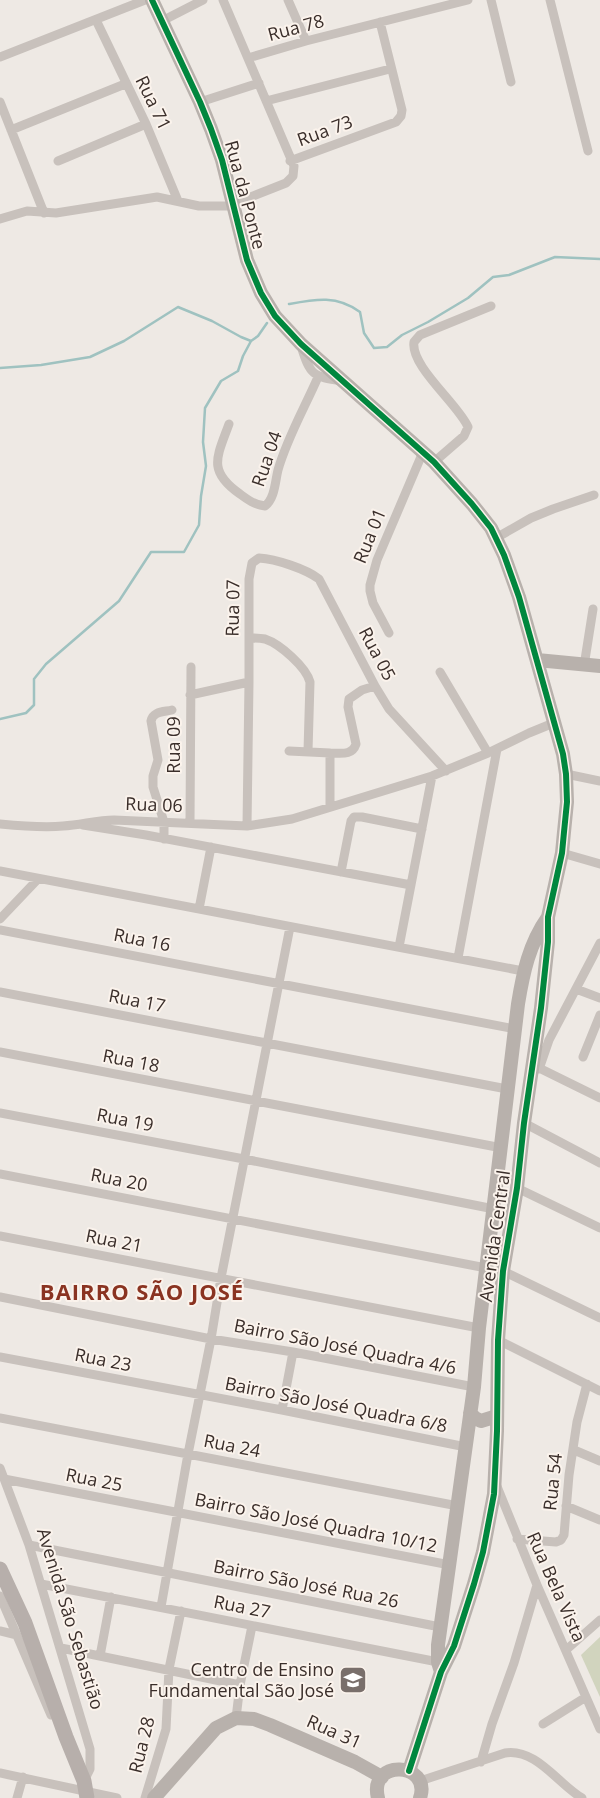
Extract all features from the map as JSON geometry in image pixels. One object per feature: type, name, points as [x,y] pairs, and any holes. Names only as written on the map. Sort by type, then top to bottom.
[{"type":"main road","points":[[0,1569],[25,1624],[84,1792]]},
{"type":"street","points":[[0,57],[145,0]]},
{"type":"street","name":"Rua da Ponte","points":[[152,0],[200,102],[222,160],[247,260],[261,293],[275,316],[301,344],[434,462],[491,528],[504,555],[519,597],[556,722]]},
{"type":"street","points":[[162,21],[203,0]]},
{"type":"street","name":"Rua 73","points":[[223,0],[290,161],[380,129],[399,120],[402,110],[390,69]]},
{"type":"street","points":[[288,0],[306,41]]},
{"type":"street","name":"Rua 78","points":[[248,58],[446,3],[468,0]]},
{"type":"street","points":[[492,0],[511,82]]},
{"type":"street","points":[[550,0],[588,150]]},
{"type":"street","name":"Rua 71","points":[[96,20],[125,84],[146,124],[178,201]]},
{"type":"street","points":[[266,101],[390,69],[380,22]]},
{"type":"street","points":[[200,102],[258,83]]},
{"type":"street","points":[[11,130],[125,84]]},
{"type":"street","points":[[0,102],[44,213]]},
{"type":"street","points":[[58,161],[146,124]]},
{"type":"street","points":[[0,219],[27,211],[44,213],[68,212],[157,197],[204,206],[222,207],[279,186],[290,179],[294,170],[290,161]]},
{"type":"street","points":[[434,462],[464,436],[468,427],[416,356],[413,345],[420,335],[491,306]]},
{"type":"street","points":[[301,344],[310,368],[318,377],[342,381]]},
{"type":"street","name":"Rua 04","points":[[229,424],[218,456],[218,469],[221,476],[226,484],[243,496],[256,504],[265,506],[271,498],[278,469],[318,377]]},
{"type":"street","name":"Rua 01","points":[[389,633],[370,596],[370,585],[377,560],[423,452]]},
{"type":"street","points":[[496,538],[531,518],[594,495]]},
{"type":"street","name":"Rua 07","points":[[247,826],[249,579],[252,564],[260,558],[278,562]]},
{"type":"street","name":"Rua 05","points":[[278,562],[309,572],[319,579],[389,709],[446,771]]},
{"type":"street","points":[[584,666],[593,609]]},
{"type":"street","points":[[249,638],[264,639],[272,643],[302,667],[308,675],[310,682],[308,751]]},
{"type":"street","points":[[537,660],[584,666],[600,666]]},
{"type":"street","name":"Rua 09","points":[[190,822],[191,667]]},
{"type":"street","points":[[440,672],[488,753]]},
{"type":"street","points":[[190,695],[249,682]]},
{"type":"street","points":[[289,751],[346,754],[354,749],[356,740],[348,700],[362,690],[375,686]]},
{"type":"street","points":[[164,838],[164,822],[153,787],[153,776],[158,760],[151,721],[152,716],[156,713],[172,710]]},
{"type":"street","points":[[548,917],[562,853],[567,802],[564,754],[556,722]]},
{"type":"street","name":"Rua 06","points":[[0,824],[61,827],[81,825],[97,820],[190,822],[247,826],[292,819],[446,771],[556,722]]},
{"type":"street","points":[[458,958],[497,749]]},
{"type":"street","points":[[330,753],[330,807]]},
{"type":"street","points":[[566,774],[600,781]]},
{"type":"street","points":[[399,947],[432,776]]},
{"type":"street","points":[[341,872],[351,821],[354,817],[422,829]]},
{"type":"street","points":[[81,825],[164,838],[411,885]]},
{"type":"street","points":[[199,909],[211,847]]},
{"type":"street","points":[[562,853],[600,864]]},
{"type":"street","points":[[0,871],[523,971]]},
{"type":"street","points":[[0,919],[38,879]]},
{"type":"street","name":"Avenida Central","points":[[409,1771],[439,1667],[440,1627],[474,1387],[486,1268],[502,1148],[507,1088],[523,971],[540,930],[548,917]]},
{"type":"street","name":"Avenida Central","points":[[439,1667],[454,1646],[474,1584],[485,1543],[494,1488],[498,1340],[503,1271],[517,1188],[524,1123],[535,1067],[548,942],[548,917]]},
{"type":"street","points":[[161,1608],[166,1572],[221,1278],[290,927]]},
{"type":"street","name":"Rua 16","points":[[0,930],[515,1029]]},
{"type":"street","points":[[600,943],[535,1067],[600,1098]]},
{"type":"street","points":[[576,989],[600,998]]},
{"type":"street","name":"Rua 17","points":[[0,992],[507,1088]]},
{"type":"street","points":[[518,1004],[541,1008]]},
{"type":"street","points":[[583,1057],[600,1015]]},
{"type":"street","name":"Rua 18","points":[[0,1052],[502,1148]]},
{"type":"street","name":"Rua 19","points":[[0,1113],[494,1209]]},
{"type":"street","points":[[524,1123],[600,1162]]},
{"type":"street","name":"Rua 20","points":[[0,1174],[486,1268]]},
{"type":"street","points":[[517,1188],[600,1228]]},
{"type":"street","name":"Rua 21","points":[[0,1236],[479,1328]]},
{"type":"street","points":[[503,1271],[600,1318]]},
{"type":"street","name":"Bairro São José Quadra 4/6","points":[[0,1296],[211,1339],[293,1352],[474,1387]]},
{"type":"street","points":[[498,1340],[600,1391]]},
{"type":"street","points":[[282,1410],[293,1352]]},
{"type":"street","name":"Rua 23","points":[[0,1357],[200,1395]]},
{"type":"street","name":"Rua 54","points":[[517,1539],[552,1542],[561,1540],[565,1531],[566,1506],[576,1422],[587,1384]]},
{"type":"street","name":"Bairro São José Quadra 6/8","points":[[200,1395],[466,1447]]},
{"type":"street","points":[[469,1420],[475,1418],[481,1421],[497,1416]]},
{"type":"street","name":"Rua 24","points":[[0,1418],[458,1506]]},
{"type":"street","points":[[469,1420],[497,1431]]},
{"type":"street","points":[[574,1450],[600,1460]]},
{"type":"street","name":"Avenida São Sebastião","points":[[0,1468],[29,1546],[90,1749],[90,1769],[84,1792]]},
{"type":"street","name":"Rua 25","points":[[4,1479],[177,1513]]},
{"type":"street","name":"Rua Bela Vista","points":[[494,1488],[507,1512],[536,1585],[600,1728]]},
{"type":"street","points":[[566,1506],[600,1520]]},
{"type":"street","name":"Bairro São José Quadra 10/12","points":[[177,1513],[450,1565]]},
{"type":"street","name":"Bairro São José Rua 26","points":[[29,1546],[440,1627]]},
{"type":"street","name":"Rua 27","points":[[41,1584],[181,1611],[439,1667]]},
{"type":"street","points":[[481,1762],[492,1724],[514,1664],[536,1585]]},
{"type":"street","points":[[0,1596],[56,1727],[66,1737]]},
{"type":"street","points":[[100,1656],[111,1597]]},
{"type":"street","name":"Rua 28","points":[[146,1798],[166,1729],[169,1670],[181,1611]]},
{"type":"street","points":[[566,1650],[600,1620]]},
{"type":"street","points":[[154,1798],[216,1728],[236,1718],[240,1685],[252,1626]]},
{"type":"street","points":[[0,1630],[17,1635]]},
{"type":"street","points":[[61,1648],[240,1685]]},
{"type":"street","points":[[543,1724],[586,1697]]},
{"type":"street","name":"Rua 31","points":[[236,1718],[254,1719],[270,1724],[348,1758],[382,1777]]},
{"type":"street","points":[[420,1781],[505,1753],[521,1754],[540,1764],[572,1792],[582,1798]]},
{"type":"street","points":[[0,1767],[0,1773],[117,1798]]},
{"type":"street","points":[[378,1798],[377,1788],[382,1777],[394,1769],[409,1771],[420,1781],[422,1787],[420,1798]]},
{"type":"street","points":[[17,1798],[23,1777]]},
{"type":"green space","points":[[600,1637],[600,1697],[581,1655]]},
{"type":"waterway","points":[[289,304],[317,300],[343,303],[360,312],[364,333],[374,348],[387,347],[402,335],[468,298],[493,277],[509,275],[555,257],[600,259]]},
{"type":"waterway","points":[[0,368],[41,365],[90,357],[124,341],[178,307],[212,321],[251,341]]},
{"type":"waterway","points":[[0,719],[26,713],[34,705],[34,679],[46,664],[119,601],[151,552],[184,552],[199,525],[206,466],[203,442],[205,408],[221,381],[238,371],[251,341],[258,336],[267,323]]},
{"type":"cycle path","points":[[152,0],[211,129],[222,160],[247,260],[261,293],[275,316],[301,344],[434,462],[491,528],[504,555],[519,597],[563,754],[566,774],[567,802],[562,853],[548,917],[548,942],[541,1008],[524,1123],[517,1188],[503,1271],[498,1340],[494,1494],[483,1552],[474,1584],[454,1646],[441,1672],[409,1771]]},
{"type":"place","name":"Centro de Ensino Fundamental São José","points":[[353,1680]]},
{"type":"district","name":"BAIRRO SÃO JOSÉ","points":[[142,1292]]}]
